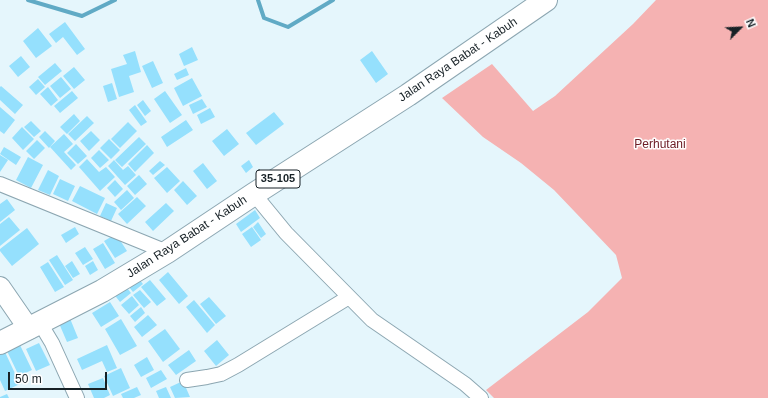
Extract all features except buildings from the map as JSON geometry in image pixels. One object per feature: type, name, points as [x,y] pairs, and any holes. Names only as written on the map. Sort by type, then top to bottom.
[{"type":"main road","name":"Jalan Raya Babat - Kabuh","points":[[0,343],[102,291],[167,252],[408,95],[546,0]]},
{"type":"street","points":[[0,184],[167,252]]},
{"type":"street","points":[[254,194],[286,233],[372,320],[465,384],[481,398]]},
{"type":"street","points":[[0,287],[52,343],[77,398]]},
{"type":"street","points":[[188,380],[208,377],[226,371],[349,297]]},
{"type":"green space","name":"Perhutani","points":[[656,0],[768,0],[768,398],[494,398],[486,390],[588,312],[622,278],[616,255],[554,190],[521,163],[483,137],[442,98],[492,64],[533,111],[555,96],[633,24]]},
{"type":"waterway","points":[[28,0],[82,16],[115,0]]},
{"type":"waterway","points":[[258,0],[264,18],[288,27],[333,0]]}]
